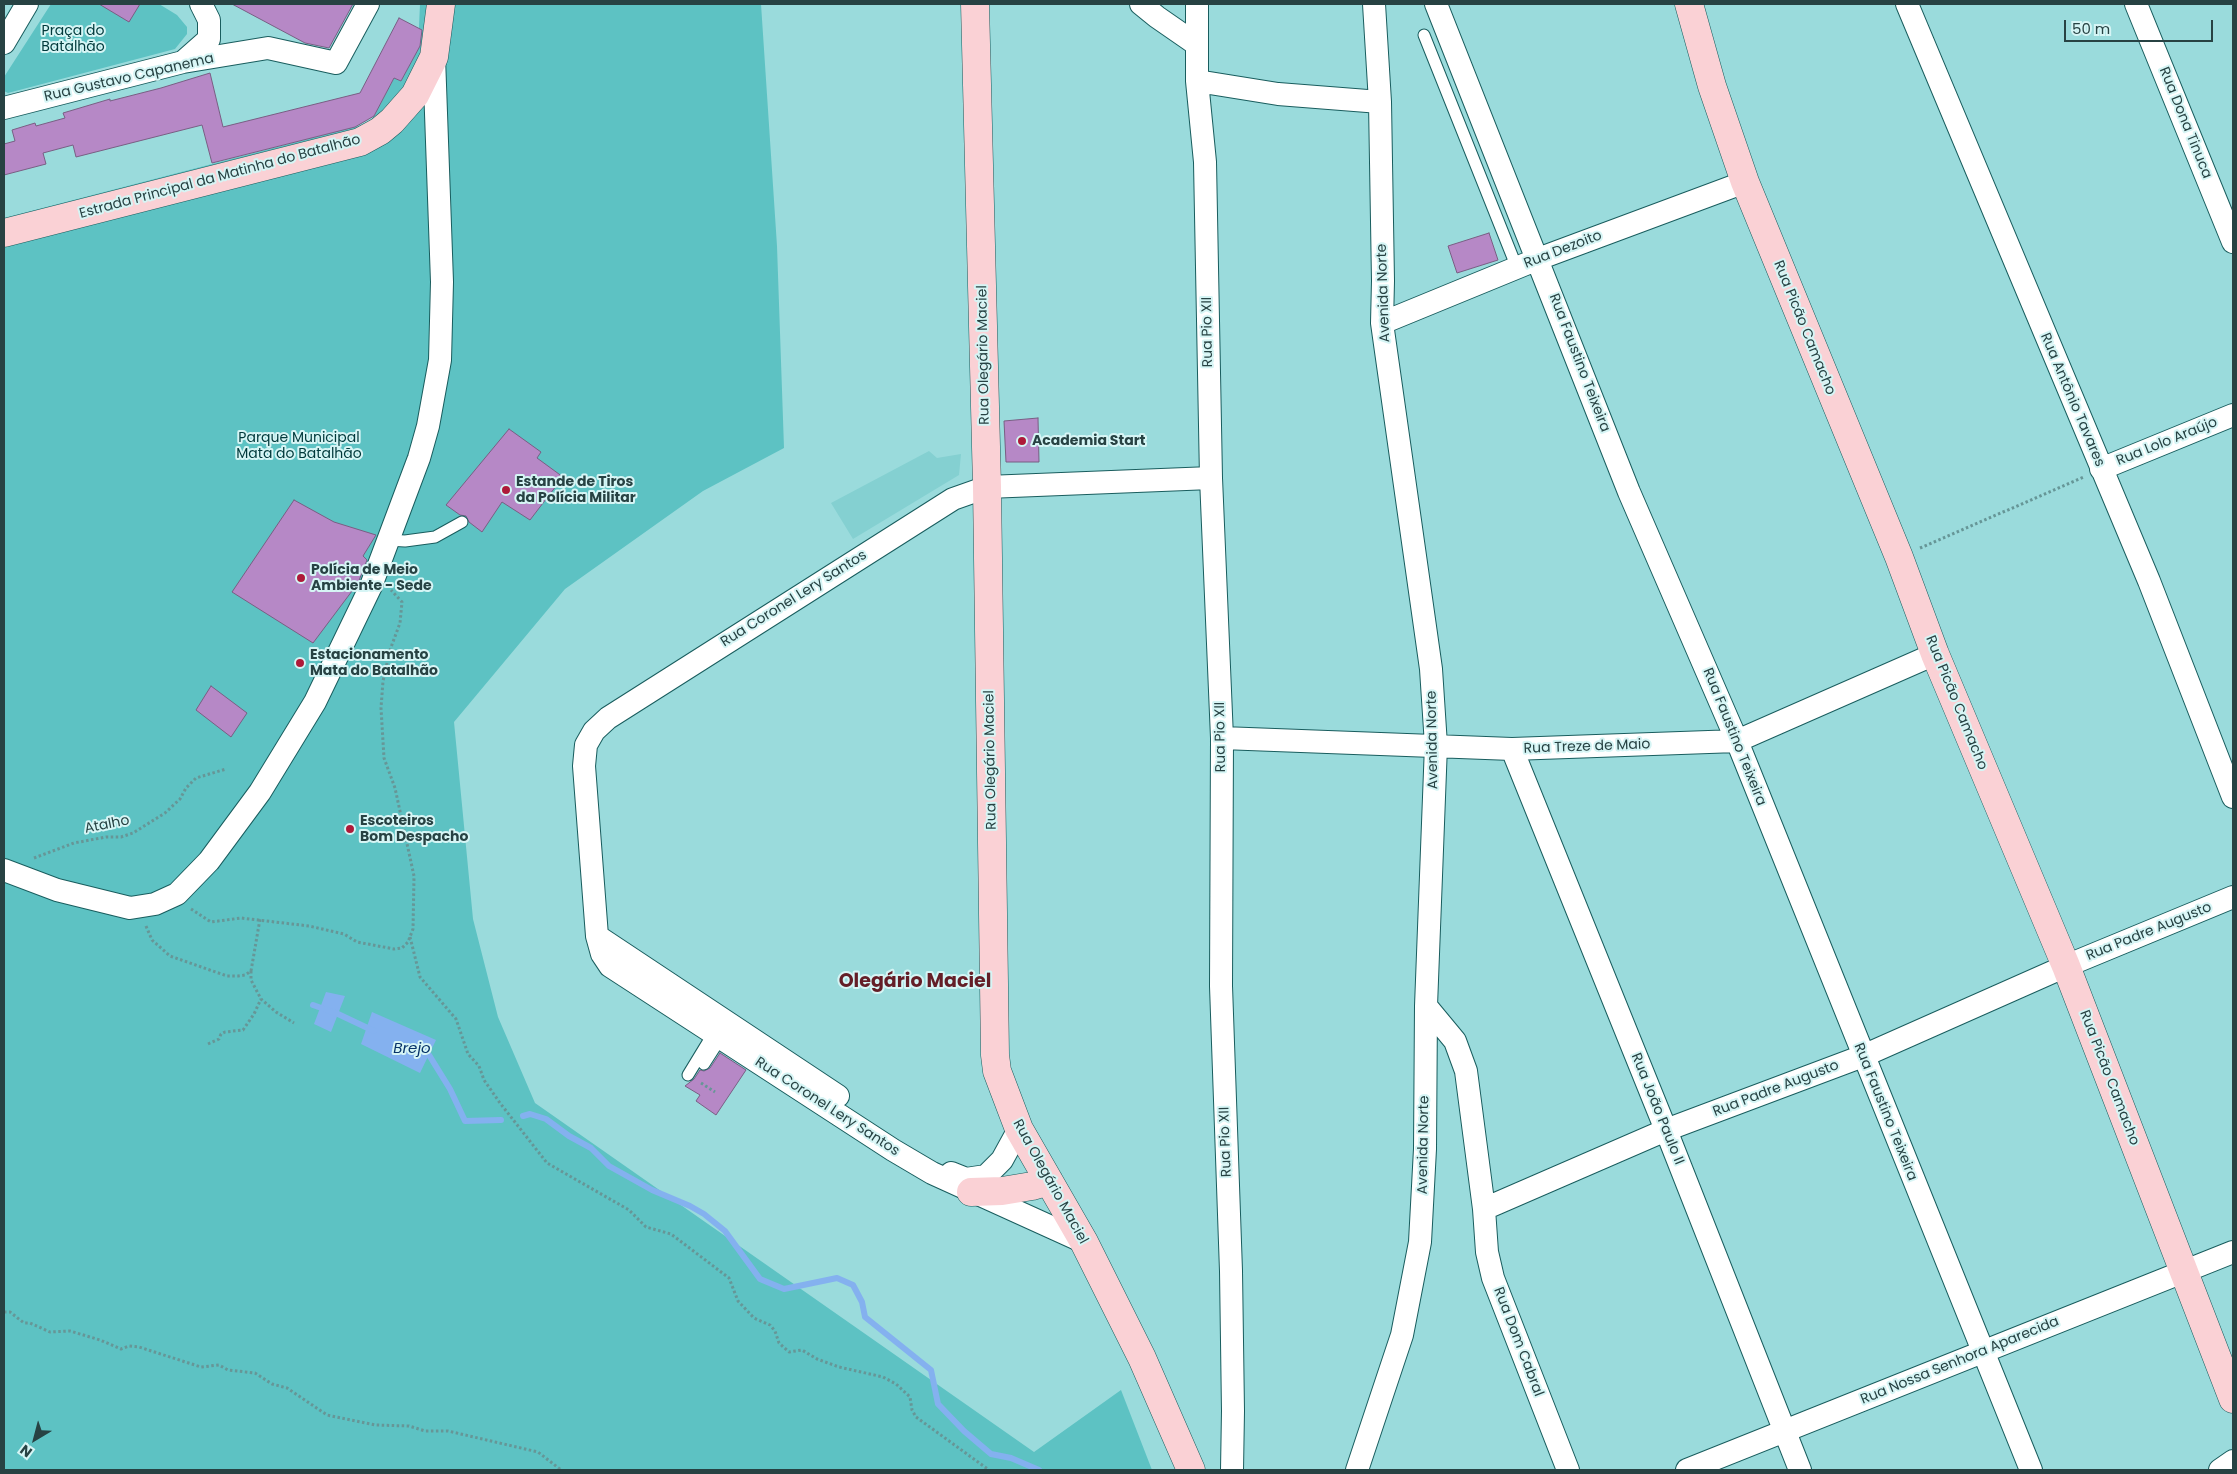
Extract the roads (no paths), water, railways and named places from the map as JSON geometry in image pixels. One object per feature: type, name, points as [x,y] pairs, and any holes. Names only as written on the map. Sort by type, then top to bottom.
[{"type":"street","points":[[4,43],[27,4]]},
{"type":"street","points":[[183,62],[209,39],[209,20],[200,4]]},
{"type":"street","name":"Rua Gustavo Capanema","points":[[5,107],[183,62],[268,48],[336,63],[368,4]]},
{"type":"street","name":"Estrada Principal da Matinha do Batalhão","points":[[4,234],[360,142],[380,131],[415,94],[434,57],[441,4]]},
{"type":"street","name":"Rua Olegário Maciel","points":[[975,4],[987,488],[995,1055],[997,1071],[1018,1129],[1084,1242],[1142,1358],[1191,1470]]},
{"type":"street","points":[[1141,4],[1196,44]]},
{"type":"street","name":"Rua Pio XII","points":[[1197,4],[1197,81],[1204,162],[1211,478],[1222,738],[1221,986],[1231,1271],[1232,1470]]},
{"type":"street","name":"Avenida Norte","points":[[1357,1470],[1402,1335],[1420,1242],[1425,1149],[1426,1006],[1436,745],[1431,669],[1382,323],[1380,102],[1374,4]]},
{"type":"street","name":"Rua Faustino Teixeira","points":[[1436,4],[1629,492],[1737,741],[1982,1353],[2031,1470]]},
{"type":"street","name":"Rua Picão Camacho","points":[[1689,4],[1712,86],[1745,182],[1899,557],[1934,654],[2066,966],[2233,1399]]},
{"type":"street","name":"Rua Antônio Tavares","points":[[1907,4],[2149,581],[2233,797]]},
{"type":"street","name":"Rua Dona Tinuca","points":[[2136,4],[2233,242]]},
{"type":"street","points":[[4,870],[57,890],[130,908],[155,904],[177,894],[209,861],[260,792],[315,702],[376,572],[428,426],[440,360],[442,282],[434,57]]},
{"type":"street","points":[[1197,81],[1278,94],[1380,102]]},
{"type":"street","name":"Rua Dezoito","points":[[1382,323],[1538,259],[1745,182]]},
{"type":"street","name":"Rua Lolo Araújo","points":[[2101,469],[2233,415]]},
{"type":"street","name":"Rua Coronel Lery Santos","points":[[1084,1242],[894,1150],[610,966],[602,954],[597,936],[584,766],[586,745],[594,731],[608,718],[953,499],[987,488],[1211,478]]},
{"type":"street","name":"Rua Treze de Maio","points":[[1222,738],[1436,745],[1512,750],[1737,741],[1934,654]]},
{"type":"street","name":"Rua João Paulo II","points":[[1512,750],[1666,1130],[1783,1432],[1800,1470]]},
{"type":"street","name":"Rua Padre Augusto","points":[[1484,1209],[1666,1130],[1863,1056],[2066,966],[2233,897]]},
{"type":"street","name":"Rua Coronel Lery Santos","points":[[597,936],[962,1183]]},
{"type":"street","name":"Rua Dom Cabral","points":[[1426,1006],[1455,1041],[1466,1071],[1484,1209],[1487,1252],[1493,1278],[1568,1470]]},
{"type":"street","points":[[962,1183],[980,1178],[994,1170],[1002,1160],[1018,1129]]},
{"type":"street","points":[[962,1183],[1002,1191],[1049,1181]]},
{"type":"street","name":"Rua Nossa Senhora Aparecida","points":[[1687,1470],[2233,1252]]},
{"type":"street","points":[[2220,1470],[2233,1461]]},
{"type":"lane","points":[[1424,34],[1517,268]]},
{"type":"lane","points":[[388,540],[405,541],[435,537],[462,522]]},
{"type":"lane","points":[[704,1064],[717,1036]]},
{"type":"lane","points":[[688,1075],[717,1036]]},
{"type":"water","points":[[326,992],[345,996],[331,1032],[314,1024]]},
{"type":"water","name":"Brejo","points":[[372,1012],[436,1040],[420,1073],[361,1044]]},
{"type":"waterway","points":[[313,1005],[338,1014],[374,1031]]},
{"type":"waterway","points":[[422,1052],[429,1055],[450,1089],[465,1121],[501,1120]]},
{"type":"waterway","points":[[523,1116],[530,1114],[546,1119],[569,1136],[591,1148],[609,1166],[652,1190],[704,1214],[725,1231],[760,1279],[784,1289],[837,1278],[853,1285],[862,1302],[865,1317],[931,1370],[938,1404],[964,1431],[991,1454],[1011,1458],[1039,1470]]},
{"type":"place","name":"Academia Start","points":[[1022,441]]},
{"type":"place","name":"Estande de Tiros da Polícia Militar","points":[[506,490]]},
{"type":"place","name":"Polícia de Meio Ambiente - Sede","points":[[301,578]]},
{"type":"place","name":"Estacionamento Mata do Batalhão","points":[[300,663]]},
{"type":"place","name":"Escoteiros Bom Despacho","points":[[350,829]]},
{"type":"district","name":"Olegário Maciel","points":[[915,982]]},
{"type":"park label","name":"Praça do Batalhão","points":[[73,40]]},
{"type":"park label","name":"Parque Municipal Mata do Batalhão","points":[[299,446]]}]
